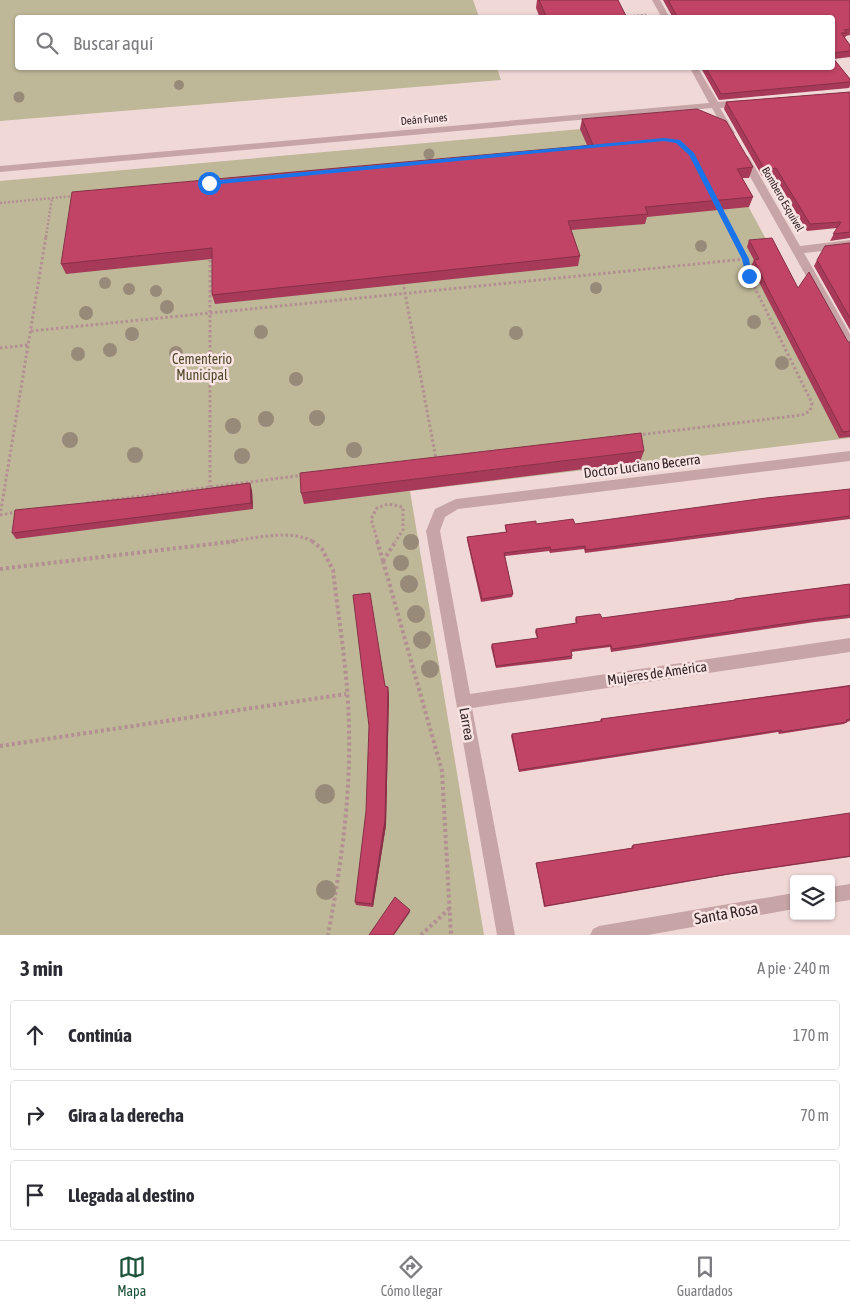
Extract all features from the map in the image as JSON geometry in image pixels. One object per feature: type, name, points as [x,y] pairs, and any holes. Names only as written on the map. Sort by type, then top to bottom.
[{"type":"street","points":[[656,0],[664,15]]},
{"type":"street","name":"Bombero Esquivel","points":[[695,70],[850,344]]},
{"type":"street","name":"Deán Funes","points":[[0,169],[753,102]]},
{"type":"street","points":[[797,250],[850,244]]},
{"type":"street","name":"Doctor Luciano Becerra","points":[[440,513],[456,504],[850,456]]},
{"type":"street","name":"Larrea","points":[[440,513],[433,531],[506,935]]},
{"type":"street","name":"Mujeres de América","points":[[463,702],[850,645]]},
{"type":"street","points":[[835,894],[850,892]]},
{"type":"street","name":"Santa Rosa","points":[[598,935],[790,903]]},
{"type":"path","points":[[0,203],[82,195]]},
{"type":"path","points":[[19,512],[0,515],[52,198]]},
{"type":"path","points":[[634,435],[802,415],[810,411],[812,403],[749,276],[746,259],[719,206]]},
{"type":"path","points":[[210,253],[210,487]]},
{"type":"path","points":[[31,331],[746,259]]},
{"type":"path","points":[[402,274],[436,459],[446,457]]},
{"type":"path","points":[[0,348],[28,345]]},
{"type":"path","points":[[86,503],[308,474]]},
{"type":"path","points":[[382,562],[403,530],[403,507],[388,504],[377,508],[371,520],[382,562],[442,771],[451,935]]},
{"type":"path","points":[[0,569],[289,535],[302,536],[316,543],[327,554],[333,570],[348,725],[347,805],[335,901],[328,935]]},
{"type":"path","points":[[0,746],[346,694]]},
{"type":"path","points":[[421,935],[450,908]]},
{"type":"green space","points":[[0,0],[473,0],[478,15],[15,15],[15,70],[498,70],[501,80],[0,121]]},
{"type":"green space","name":"Cementerio Municipal","points":[[694,119],[703,123],[850,394],[850,438],[410,491],[484,935],[0,935],[0,181]]},
{"type":"building","points":[[539,0],[618,0],[626,15],[546,15]]},
{"type":"building","points":[[668,0],[850,0],[850,29],[844,30],[847,33],[841,33],[850,45],[850,51],[835,53],[835,15],[676,15]]},
{"type":"building","points":[[835,61],[850,79],[850,82],[721,94],[707,70],[835,70]]},
{"type":"building","points":[[850,92],[850,232],[833,234],[841,222],[810,224],[776,168],[765,170],[726,102]]},
{"type":"building","points":[[697,109],[726,121],[753,167],[737,169],[753,197],[645,207],[648,214],[568,221],[580,256],[212,295],[212,248],[61,264],[72,192],[593,145],[582,119]]},
{"type":"building","points":[[772,238],[798,288],[809,272],[848,342],[850,342],[850,431],[843,432],[754,260],[759,259],[749,240]]},
{"type":"building","points":[[850,243],[850,318],[817,260],[825,246]]},
{"type":"building","points":[[641,433],[644,451],[301,493],[300,473]]},
{"type":"building","points":[[250,483],[251,503],[12,533],[15,510],[143,497]]},
{"type":"building","points":[[850,489],[850,516],[586,550],[585,546],[551,550],[550,547],[504,553],[513,594],[482,599],[467,537],[507,532],[505,525],[536,521],[536,524],[573,519],[575,524],[766,498]]},
{"type":"building","points":[[850,584],[850,615],[612,649],[611,645],[571,650],[572,656],[496,666],[492,644],[538,638],[536,629],[577,623],[576,617],[600,614],[602,618]]},
{"type":"building","points":[[370,593],[385,686],[388,687],[385,820],[372,904],[355,902],[366,811],[369,726],[353,595]]},
{"type":"building","points":[[850,686],[850,719],[846,720],[847,722],[782,732],[781,730],[519,770],[512,734],[602,721],[601,719]]},
{"type":"building","points":[[850,813],[850,856],[728,874],[545,906],[536,863],[633,848],[633,845]]},
{"type":"building","points":[[395,897],[410,910],[393,935],[369,935]]},
{"type":"route","points":[[209,183],[664,140],[678,141],[691,154],[746,259],[749,276]]}]
